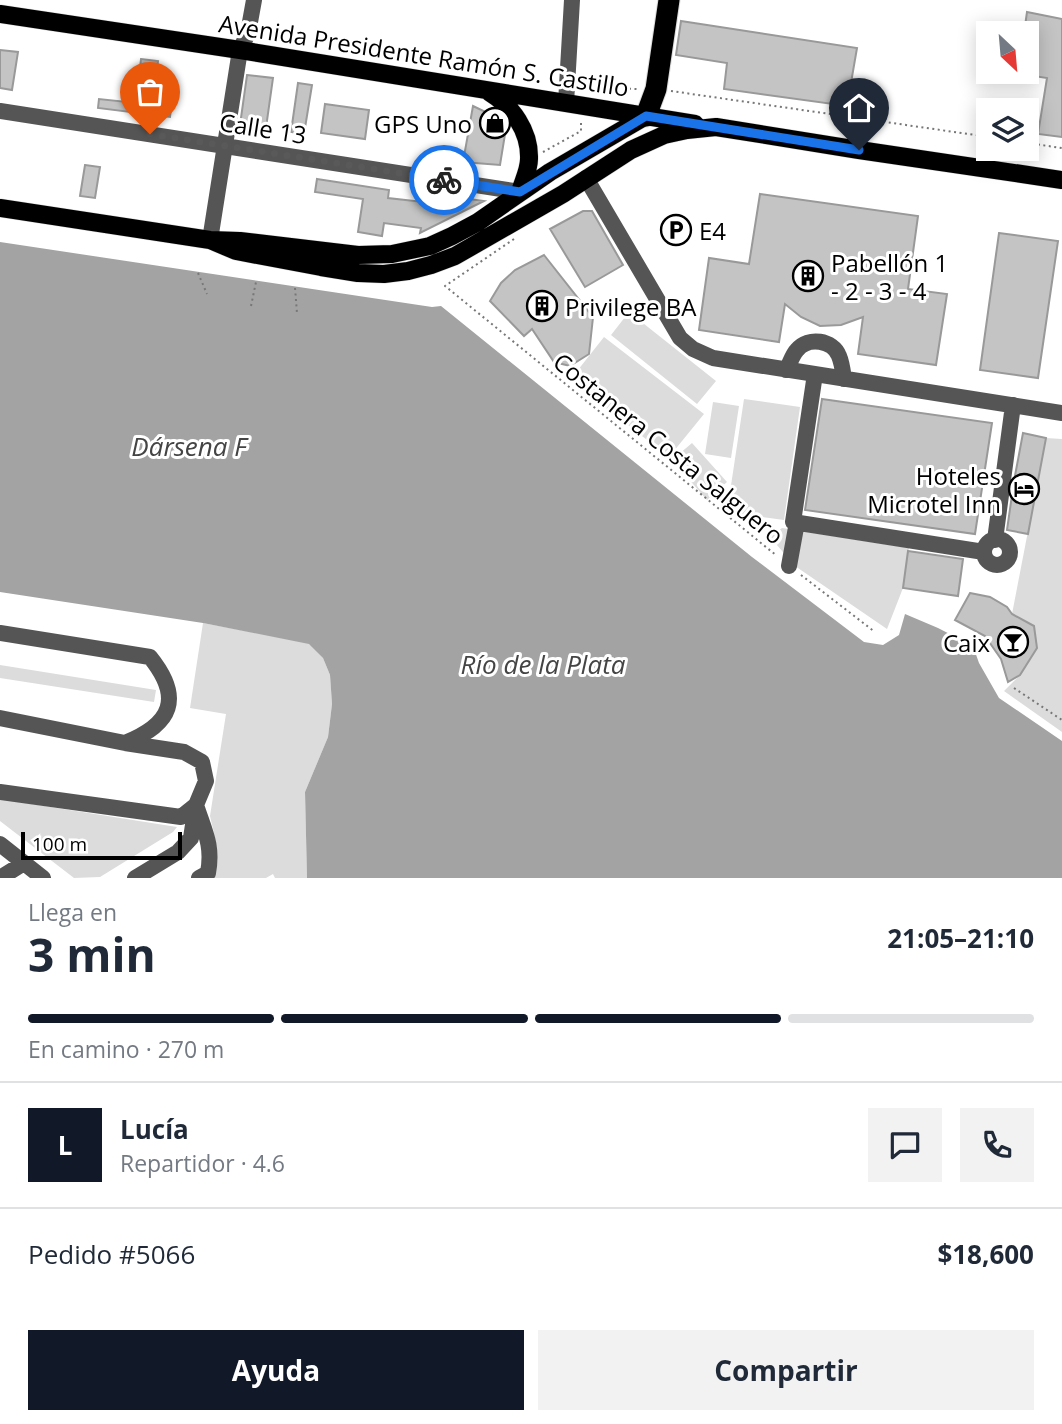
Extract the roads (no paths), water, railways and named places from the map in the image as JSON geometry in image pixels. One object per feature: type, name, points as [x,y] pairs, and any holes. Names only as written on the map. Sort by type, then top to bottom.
[{"type":"highway","points":[[646,116],[656,89],[669,0]]},
{"type":"main road","name":"Avenida Presidente Ramón S. Castillo","points":[[0,14],[1062,180]]},
{"type":"main road","points":[[485,90],[500,99],[512,111],[527,142],[529,159],[520,192]]},
{"type":"main road","points":[[0,208],[210,240],[358,255],[391,254],[430,246],[478,222],[520,192],[646,116]]},
{"type":"main road","points":[[210,240],[236,251],[358,273],[408,271],[455,256],[563,194],[631,150],[664,135],[716,127]]},
{"type":"street","points":[[210,240],[240,50],[248,33],[254,0]]},
{"type":"street","points":[[566,103],[572,0]]},
{"type":"street","name":"Calle 13","points":[[0,111],[520,192]]},
{"type":"street","points":[[586,178],[680,338],[693,349],[713,358],[1062,413]]},
{"type":"street","points":[[786,370],[797,349],[807,342],[820,341],[831,346],[839,355],[844,379]]},
{"type":"street","points":[[814,374],[793,522],[990,546],[1013,405]]},
{"type":"street","points":[[789,566],[797,522]]},
{"type":"street","points":[[0,633],[150,657],[163,673],[169,694],[167,713],[154,728],[125,743]]},
{"type":"street","points":[[0,718],[184,752],[202,762],[206,781],[196,806],[191,838],[178,852],[135,878]]},
{"type":"street","points":[[0,792],[181,817],[196,806]]},
{"type":"street","points":[[196,806],[211,857],[208,873],[199,878]]},
{"type":"street","points":[[0,844],[43,878]]},
{"type":"street","points":[[0,878],[24,863]]},
{"type":"water","name":"Río de la Plata","points":[[0,242],[432,307],[441,306],[752,557],[864,642],[883,645],[899,635],[905,614],[973,646],[979,663],[999,698],[1062,741],[1062,878],[307,878],[305,792],[328,737],[332,704],[330,675],[323,658],[309,644],[203,623],[0,592]]},
{"type":"place","name":"GPS Uno","points":[[495,123]]},
{"type":"place","name":"E4","points":[[676,230]]},
{"type":"place","name":"Pabellón 1 - 2 - 3 - 4","points":[[808,276]]},
{"type":"place","name":"Privilege BA","points":[[542,306]]},
{"type":"place","name":"Hoteles Microtel Inn","points":[[1024,489]]},
{"type":"place","name":"Caix","points":[[1013,642]]},
{"type":"water label","name":"Dársena F","points":[[189,446]]}]
